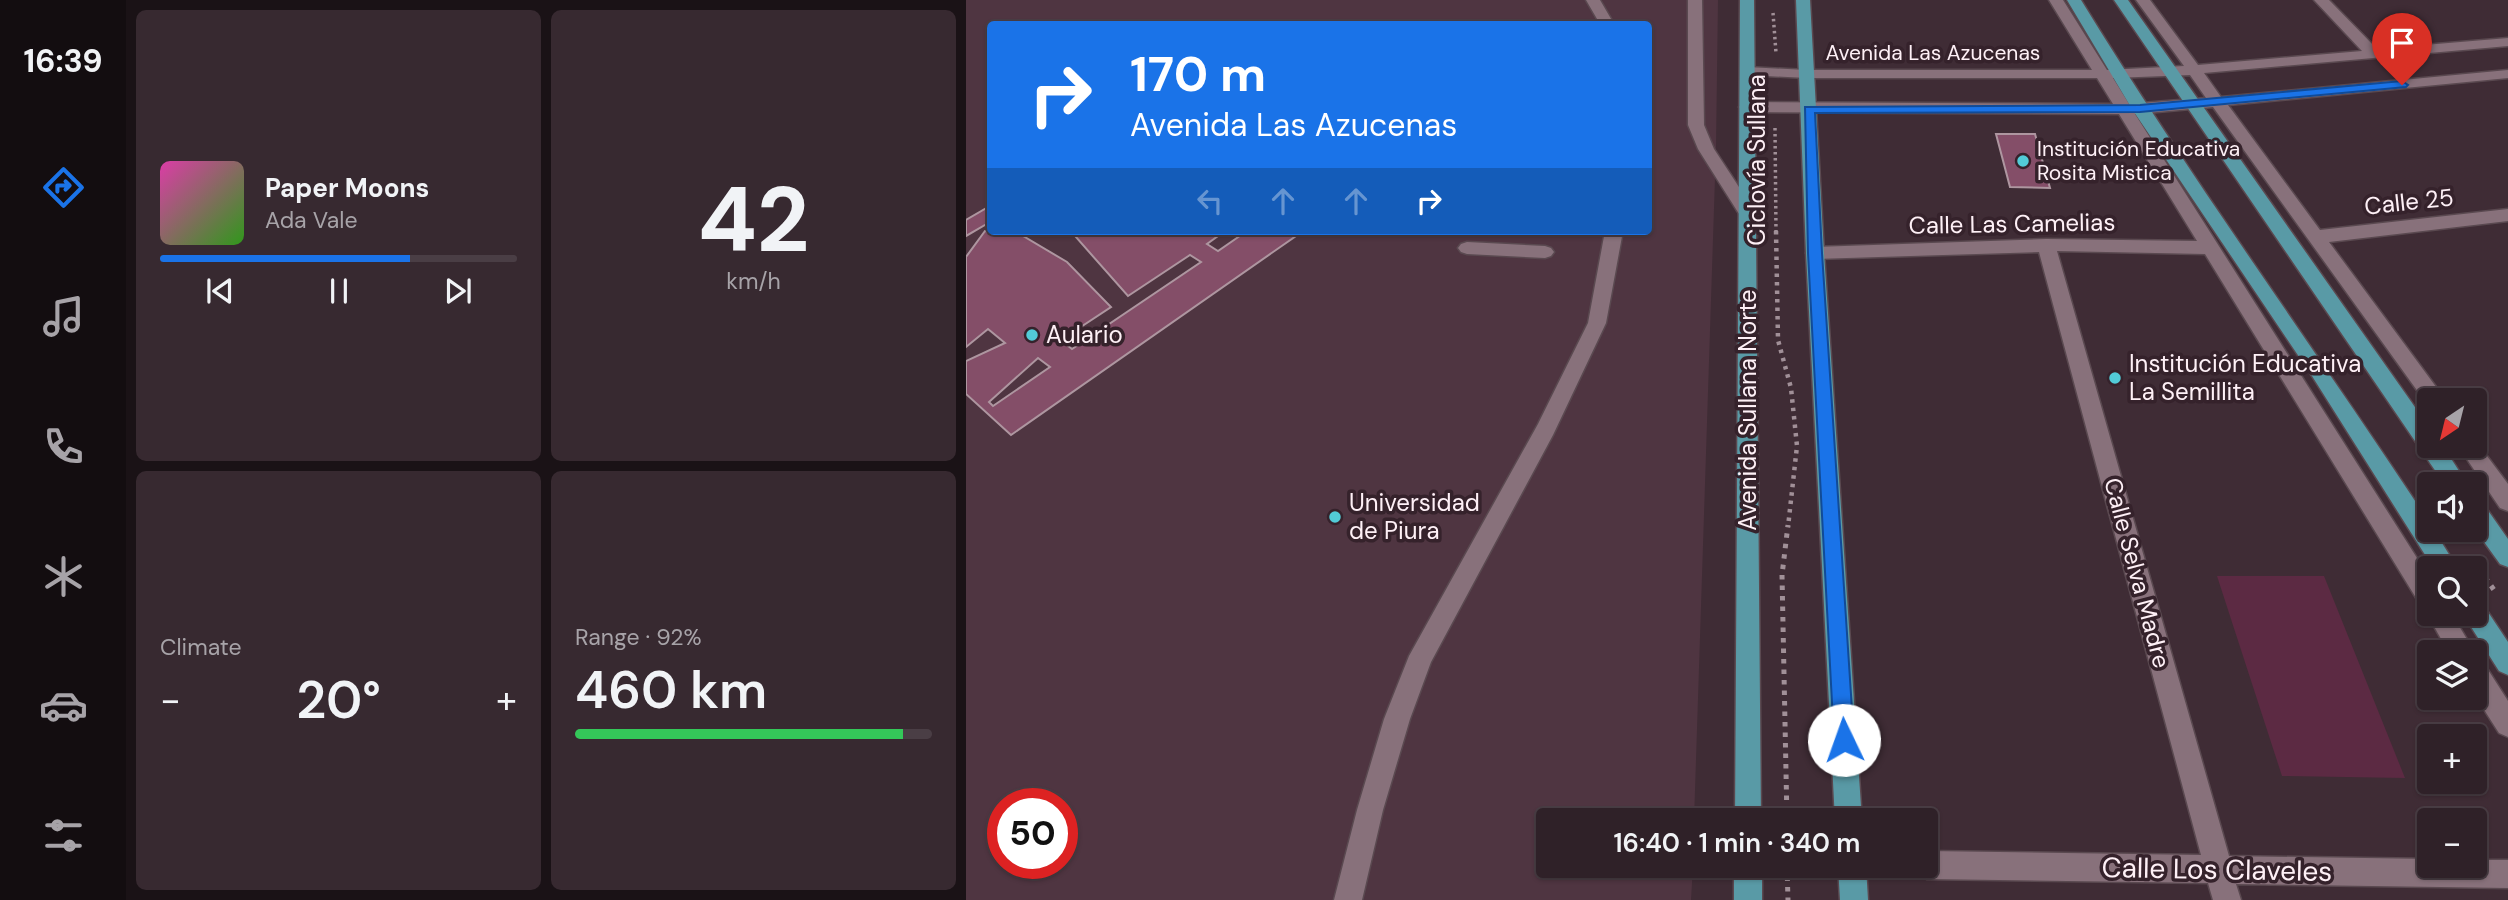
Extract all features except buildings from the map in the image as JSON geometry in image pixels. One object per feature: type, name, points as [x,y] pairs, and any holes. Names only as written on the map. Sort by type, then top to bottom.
[{"type":"main road","name":"Avenida Sullana Norte","points":[[1747,0],[1748,808]]},
{"type":"main road","points":[[1803,0],[1815,253],[1848,808]]},
{"type":"main road","points":[[2074,0],[2111,74]]},
{"type":"main road","points":[[2121,0],[2417,426]]},
{"type":"main road","points":[[2132,109],[2319,371],[2439,556]]},
{"type":"main road","points":[[2487,528],[2508,558]]},
{"type":"main road","points":[[2484,626],[2508,663]]},
{"type":"main road","points":[[1748,878],[1748,900]]},
{"type":"main road","points":[[1853,878],[1854,900]]},
{"type":"street","points":[[1593,0],[1604,21]]},
{"type":"street","points":[[1695,0],[1696,125],[1706,149],[1747,213]]},
{"type":"street","points":[[2056,0],[2111,74],[2211,248],[2417,579]]},
{"type":"street","points":[[2143,0],[2425,388]]},
{"type":"street","points":[[2321,0],[2372,54]]},
{"type":"street","name":"Avenida Las Azucenas","points":[[1747,71],[1807,74],[2172,73],[2508,43]]},
{"type":"street","points":[[1747,107],[2132,109],[2508,74]]},
{"type":"street","name":"Calle 25","points":[[2315,237],[2508,215]]},
{"type":"street","points":[[1348,900],[1370,810],[1397,719],[1421,656],[1546,429],[1597,323],[1613,235]]},
{"type":"street","name":"Calle Las Camelias","points":[[1815,253],[2046,245],[2211,248]]},
{"type":"street","name":"Calle Selva Madre","points":[[2046,245],[2227,900]]},
{"type":"street","points":[[1467,248],[1545,252]]},
{"type":"street","points":[[2477,458],[2508,500]]},
{"type":"street","points":[[2487,691],[2508,724]]},
{"type":"street","name":"Calle Los Claveles","points":[[1938,865],[2508,874]]},
{"type":"path","name":"Ciclovía Sullana","points":[[1772,0],[1776,72]]},
{"type":"path","name":"Ciclovía Sullana","points":[[1775,108],[1778,340],[1791,388],[1797,446],[1782,575],[1787,808]]},
{"type":"path","points":[[2467,551],[2501,601]]},
{"type":"path","points":[[1787,878],[1788,900]]},
{"type":"shaded area","name":"Universidad de Piura","points":[[966,0],[1718,0],[1716,147],[1694,808],[1536,808],[1536,878],[1692,878],[1691,900],[966,900]]},
{"type":"shaded area","points":[[2217,576],[2324,576],[2405,778],[2282,776]]},
{"type":"place","name":"Institución Educativa Rosita Mistica","points":[[2023,161]]},
{"type":"place","name":"Aulario","points":[[1032,335]]},
{"type":"place","name":"Institución Educativa La Semillita","points":[[2115,378]]},
{"type":"place","name":"Universidad de Piura","points":[[1335,517]]},
{"type":"route","points":[[1844,740],[1809,109],[2140,109],[2402,85]]}]
